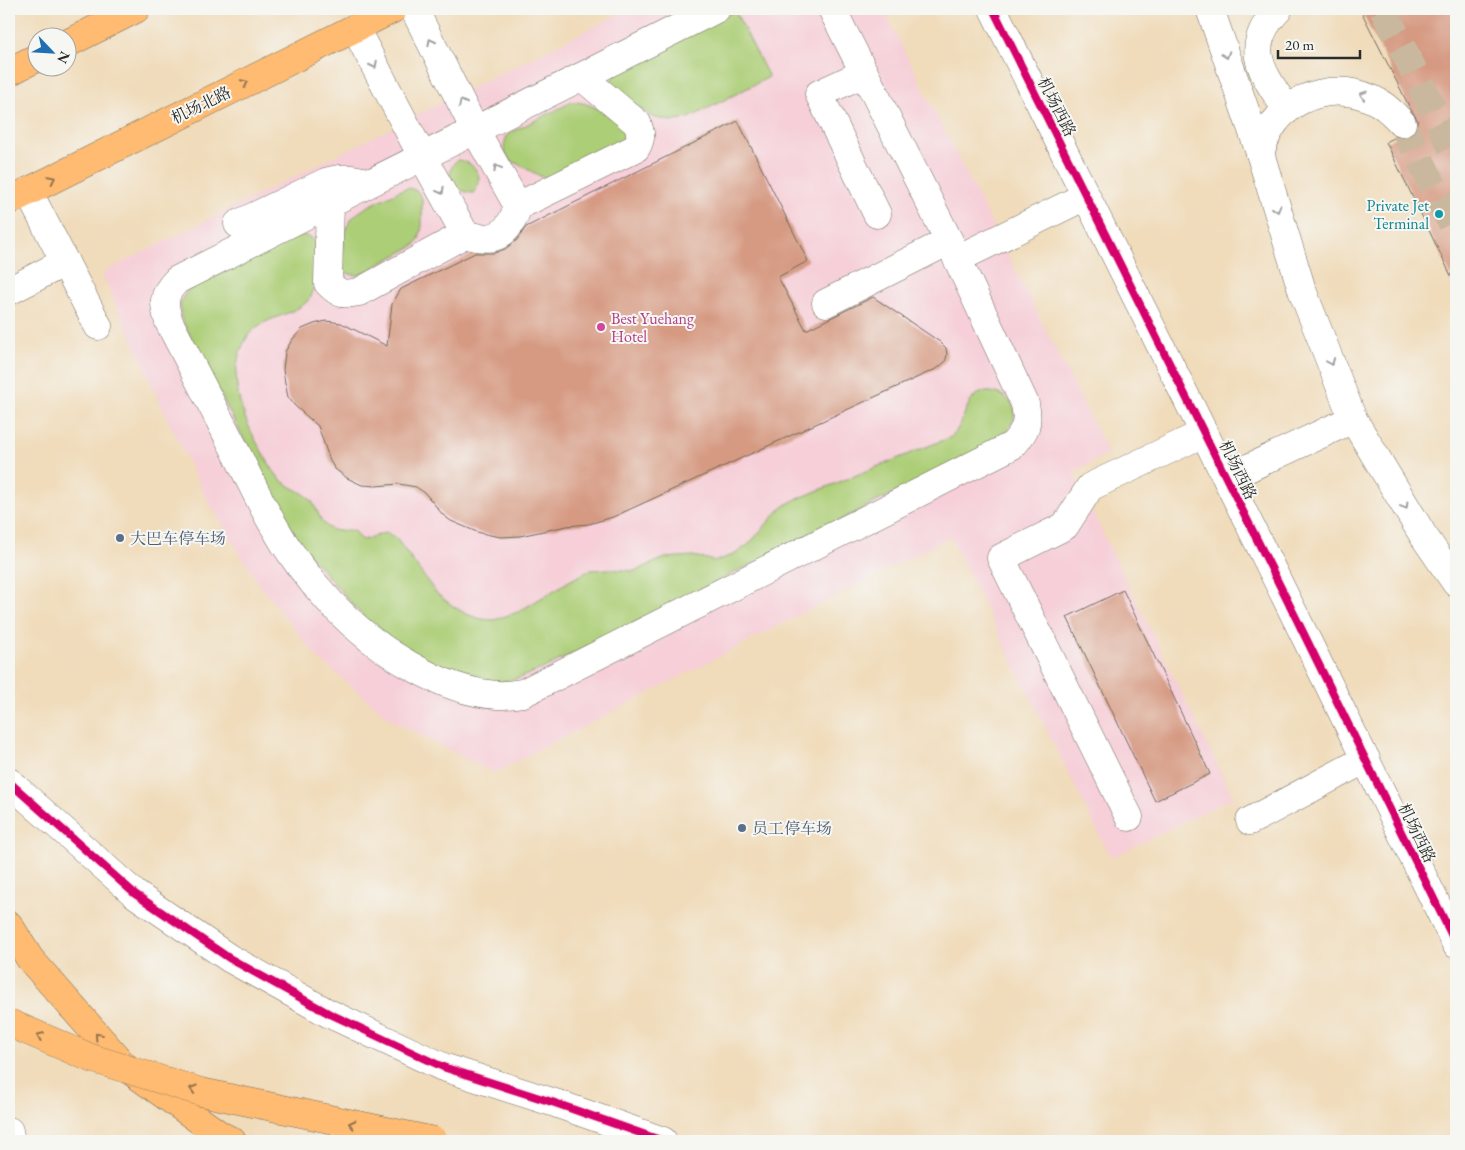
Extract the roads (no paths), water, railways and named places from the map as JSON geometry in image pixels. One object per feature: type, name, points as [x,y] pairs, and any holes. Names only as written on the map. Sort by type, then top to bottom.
[{"type":"main road","points":[[78,38],[136,9]]},
{"type":"main road","name":"机场北路","points":[[18,196],[393,9]]},
{"type":"main road","points":[[9,72],[28,63]]},
{"type":"main road","points":[[9,925],[30,959],[124,1066],[220,1135],[232,1141]]},
{"type":"main road","points":[[9,1023],[90,1058],[201,1092],[434,1141]]},
{"type":"street","points":[[414,9],[476,130],[518,206]]},
{"type":"street","points":[[716,9],[177,280],[169,288],[164,298],[164,308],[169,322],[272,522],[312,582],[332,604],[374,643],[428,676],[465,690],[498,696],[523,693],[1013,445],[1024,432],[1028,419],[1025,404],[953,250],[832,9]]},
{"type":"street","name":"机场西路","points":[[993,9],[1456,944]]},
{"type":"street","points":[[1210,9],[1260,153],[1302,290],[1353,419],[1422,535],[1456,583]]},
{"type":"street","points":[[1278,10],[1262,31],[1258,44],[1258,55],[1265,77],[1287,110]]},
{"type":"street","points":[[355,28],[465,234],[478,238],[491,238],[504,232],[513,220],[518,206],[636,148],[640,141],[641,133],[636,123],[582,77]]},
{"type":"street","points":[[864,73],[819,94],[877,214]]},
{"type":"street","points":[[1260,153],[1266,136],[1275,122],[1302,99],[1319,93],[1338,91],[1356,93],[1373,99],[1389,109],[1402,123]]},
{"type":"street","points":[[238,224],[326,182],[340,178],[353,178],[369,183]]},
{"type":"street","points":[[18,196],[64,262],[98,326]]},
{"type":"street","points":[[826,303],[1086,196]]},
{"type":"street","points":[[330,202],[328,282],[336,291],[346,295],[359,292],[465,234]]},
{"type":"street","points":[[9,290],[64,262]]},
{"type":"street","points":[[1226,478],[1353,419]]},
{"type":"street","points":[[1129,817],[1001,558],[1065,526],[1090,487],[1204,433]]},
{"type":"street","points":[[1250,821],[1366,759]]},
{"type":"street","points":[[9,782],[135,894],[229,958],[328,1013],[443,1067],[555,1103],[663,1141]]},
{"type":"street","points":[[9,1131],[11,1141]]},
{"type":"tunnel","points":[[1383,9],[1456,156]]},
{"type":"tunnel","points":[[1402,123],[1456,232]]},
{"type":"place","name":"Private Jet Terminal","points":[[1439,214]]},
{"type":"place","name":"Best Yuehang Hotel","points":[[601,327]]},
{"type":"place","name":"大巴车停车场","points":[[120,538]]},
{"type":"place","name":"员工停车场","points":[[742,828]]}]
